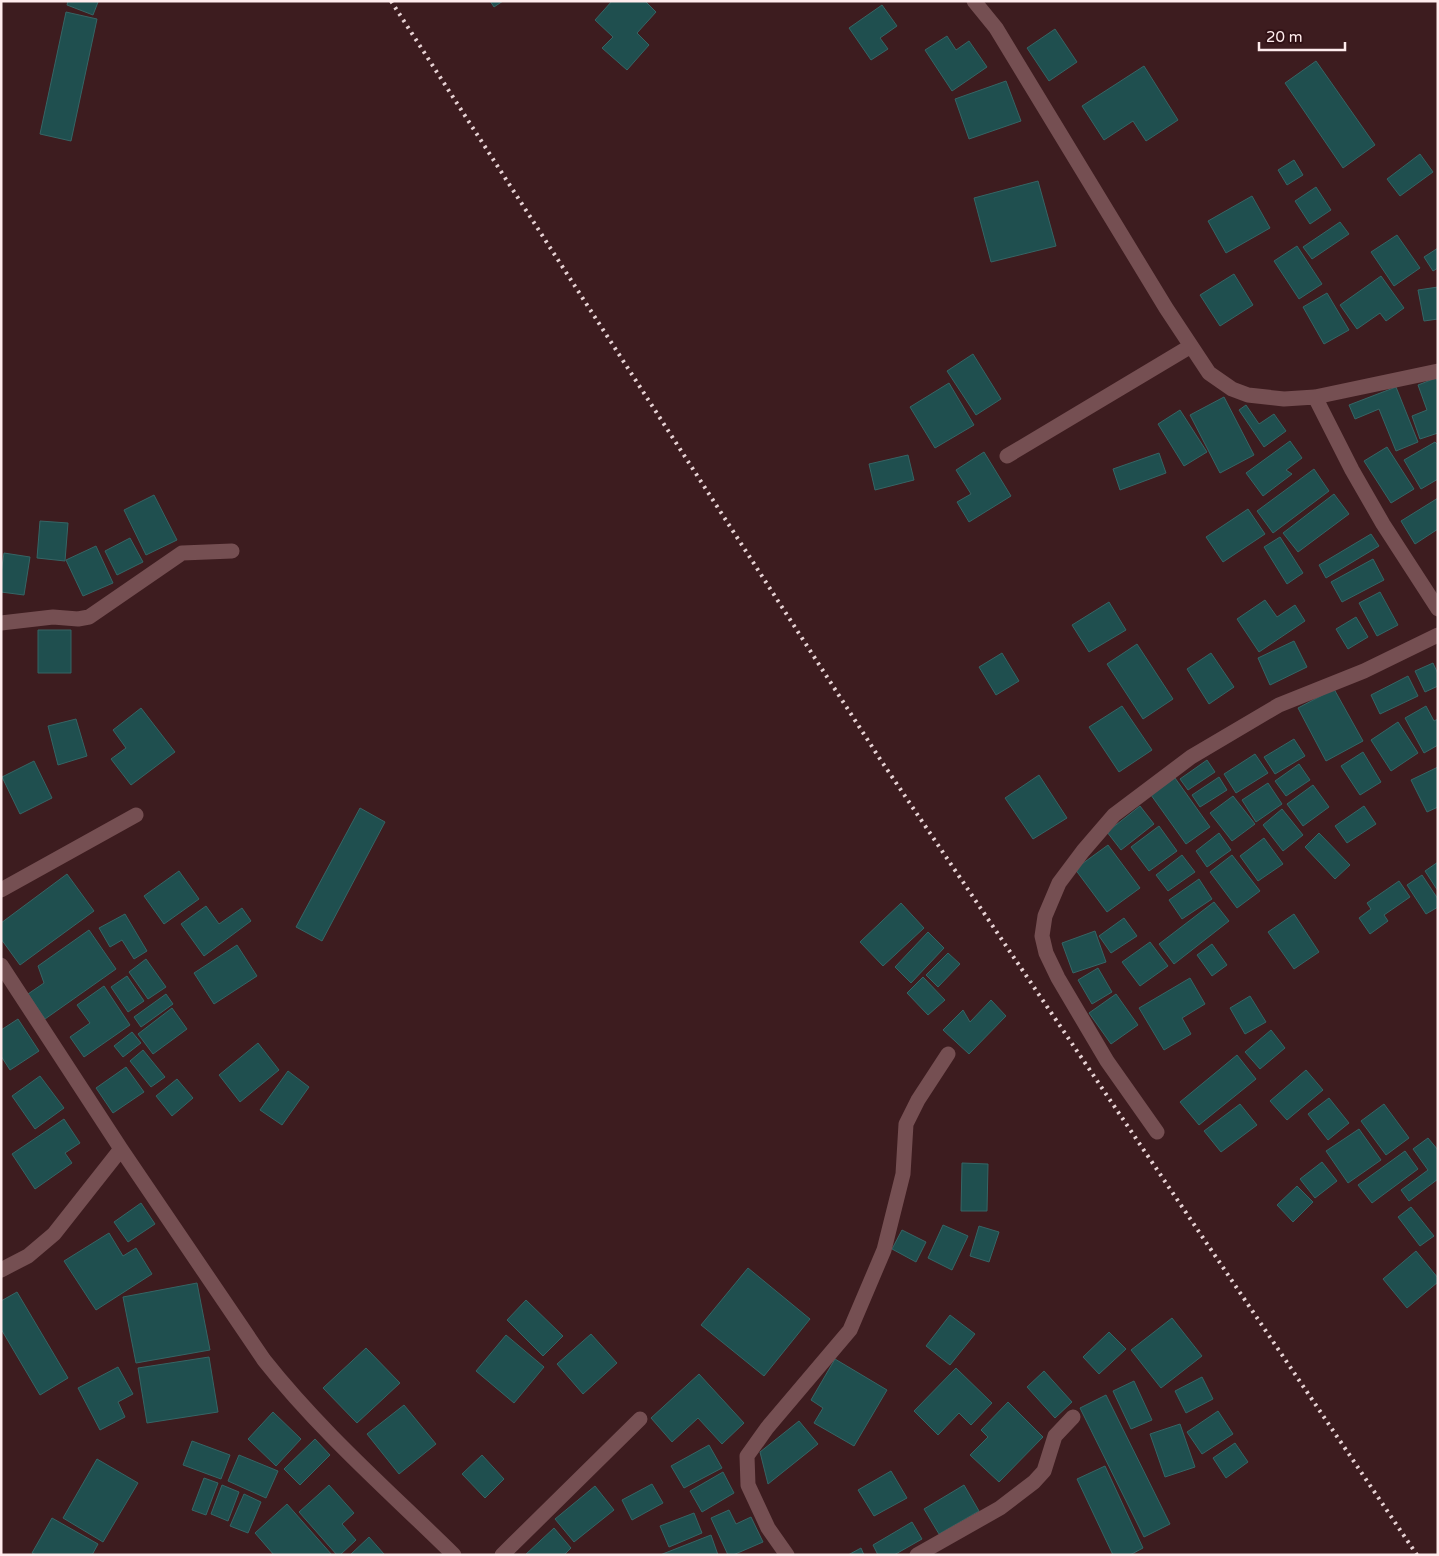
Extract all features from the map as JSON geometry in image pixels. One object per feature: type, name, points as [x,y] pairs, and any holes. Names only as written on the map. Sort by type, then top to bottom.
[{"type":"street","points":[[974,1],[996,28],[1166,308],[1209,373],[1232,389],[1248,395],[1284,399],[1315,397],[1438,371]]},
{"type":"street","points":[[1007,456],[1191,346]]},
{"type":"street","points":[[1315,397],[1352,470],[1383,524],[1438,609]]},
{"type":"street","points":[[1,623],[53,617],[84,619],[182,554],[232,551]]},
{"type":"street","points":[[1157,1132],[1107,1061],[1058,978],[1046,953],[1042,936],[1045,916],[1059,883],[1114,815],[1191,757],[1279,705],[1364,671],[1438,635]]},
{"type":"street","points":[[1,890],[136,815]]},
{"type":"street","points":[[1,965],[121,1149],[264,1360],[312,1417],[454,1555]]},
{"type":"street","points":[[787,1555],[768,1528],[748,1485],[747,1456],[767,1428],[850,1330],[884,1250],[904,1174],[906,1124],[918,1100],[948,1054]]},
{"type":"street","points":[[1,1270],[28,1256],[54,1234],[121,1149]]},
{"type":"street","points":[[917,1555],[1000,1508],[1034,1482],[1044,1471],[1054,1436],[1072,1418]]},
{"type":"street","points":[[502,1555],[640,1419]]},
{"type":"building","points":[[68,1],[98,2],[93,15],[67,5]]},
{"type":"building","points":[[490,1],[503,1],[494,7]]},
{"type":"building","points":[[612,1],[645,1],[656,12],[637,33],[649,45],[627,70],[602,48],[613,37],[595,20]]},
{"type":"building","points":[[882,5],[897,26],[880,38],[888,49],[871,60],[849,28]]},
{"type":"building","points":[[66,12],[97,19],[71,141],[40,134]]},
{"type":"building","points":[[1055,29],[1077,62],[1049,81],[1027,48]]},
{"type":"building","points":[[947,36],[956,50],[969,41],[987,67],[952,91],[925,50]]},
{"type":"building","points":[[1316,61],[1375,145],[1343,168],[1285,83]]},
{"type":"building","points":[[1144,66],[1178,120],[1146,141],[1133,121],[1104,140],[1082,106]]},
{"type":"building","points":[[1006,81],[1021,121],[969,139],[955,99]]},
{"type":"building","points":[[1420,154],[1433,172],[1400,196],[1387,179]]},
{"type":"building","points":[[1294,160],[1303,175],[1287,185],[1278,170]]},
{"type":"building","points":[[1038,181],[1056,246],[991,262],[974,198]]},
{"type":"building","points":[[1316,187],[1331,210],[1310,224],[1295,201]]},
{"type":"building","points":[[1252,196],[1270,228],[1226,253],[1208,221]]},
{"type":"building","points":[[1340,222],[1349,234],[1312,259],[1303,247]]},
{"type":"building","points":[[1397,235],[1420,268],[1394,286],[1371,252]]},
{"type":"building","points":[[1297,246],[1322,284],[1299,299],[1274,261]]},
{"type":"building","points":[[1438,248],[1438,268],[1433,271],[1424,257]]},
{"type":"building","points":[[1234,274],[1253,305],[1220,326],[1200,295]]},
{"type":"building","points":[[1381,276],[1404,308],[1386,321],[1380,313],[1357,329],[1340,305]]},
{"type":"building","points":[[1438,287],[1438,319],[1424,321],[1418,290]]},
{"type":"building","points":[[1327,293],[1349,330],[1324,344],[1303,307]]},
{"type":"building","points":[[973,354],[1001,399],[976,415],[947,371]]},
{"type":"building","points":[[1436,378],[1438,382],[1438,433],[1420,439],[1412,416],[1427,410],[1418,385]]},
{"type":"building","points":[[949,383],[974,425],[935,448],[910,407]]},
{"type":"building","points":[[1396,387],[1418,442],[1396,451],[1379,409],[1355,419],[1349,405]]},
{"type":"building","points":[[1224,397],[1254,455],[1220,473],[1190,415]]},
{"type":"building","points":[[1246,405],[1259,424],[1274,414],[1286,431],[1264,447],[1239,410]]},
{"type":"building","points":[[1180,410],[1207,452],[1184,466],[1158,424]]},
{"type":"building","points":[[1290,441],[1302,458],[1286,470],[1292,474],[1263,496],[1246,473]]},
{"type":"building","points":[[1435,442],[1438,445],[1438,479],[1421,489],[1404,460]]},
{"type":"building","points":[[1387,447],[1414,489],[1391,503],[1364,461]]},
{"type":"building","points":[[984,452],[1011,496],[969,522],[957,502],[971,494],[956,470]]},
{"type":"building","points":[[1159,453],[1166,473],[1120,490],[1113,469]]},
{"type":"building","points":[[908,455],[914,480],[875,490],[869,464]]},
{"type":"building","points":[[1314,469],[1329,491],[1273,533],[1257,511]]},
{"type":"building","points":[[1334,494],[1349,514],[1298,552],[1283,533]]},
{"type":"building","points":[[154,495],[177,540],[146,555],[124,510]]},
{"type":"building","points":[[1438,498],[1438,529],[1415,544],[1401,521]]},
{"type":"building","points":[[1248,509],[1265,534],[1223,562],[1206,537]]},
{"type":"building","points":[[40,521],[68,523],[65,561],[37,558]]},
{"type":"building","points":[[1371,534],[1379,546],[1326,578],[1319,565]]},
{"type":"building","points":[[1280,537],[1303,573],[1287,584],[1264,547]]},
{"type":"building","points":[[130,538],[143,562],[117,575],[105,551]]},
{"type":"building","points":[[96,546],[113,583],[83,596],[66,560]]},
{"type":"building","points":[[4,553],[30,557],[24,595],[1,592]]},
{"type":"building","points":[[1373,559],[1384,580],[1342,602],[1331,582]]},
{"type":"building","points":[[1380,592],[1398,625],[1377,636],[1359,603]]},
{"type":"building","points":[[1265,600],[1277,617],[1295,605],[1305,621],[1259,652],[1237,619]]},
{"type":"building","points":[[1109,602],[1126,630],[1089,652],[1072,625]]},
{"type":"building","points":[[1356,617],[1368,637],[1348,649],[1336,629]]},
{"type":"building","points":[[38,630],[71,630],[71,673],[38,673]]},
{"type":"building","points":[[1294,641],[1307,667],[1270,685],[1258,658]]},
{"type":"building","points":[[1137,644],[1173,699],[1143,719],[1107,664]]},
{"type":"building","points":[[1002,653],[1019,681],[996,695],[979,667]]},
{"type":"building","points":[[1211,653],[1234,687],[1209,704],[1187,669]]},
{"type":"building","points":[[1433,663],[1438,674],[1438,686],[1425,692],[1415,671]]},
{"type":"building","points":[[1408,676],[1418,696],[1380,714],[1371,695]]},
{"type":"building","points":[[1334,689],[1363,741],[1326,761],[1298,708]]},
{"type":"building","points":[[1122,706],[1152,750],[1119,772],[1089,727]]},
{"type":"building","points":[[1426,706],[1434,721],[1438,719],[1438,745],[1424,753],[1405,718]]},
{"type":"building","points":[[141,708],[175,752],[131,785],[111,759],[126,748],[113,730]]},
{"type":"building","points":[[76,719],[87,756],[58,765],[48,726]]},
{"type":"building","points":[[1398,722],[1418,753],[1391,771],[1371,740]]},
{"type":"building","points":[[1294,739],[1305,756],[1275,774],[1264,757]]},
{"type":"building","points":[[1363,752],[1381,782],[1360,795],[1341,766]]},
{"type":"building","points":[[1255,754],[1268,773],[1236,793],[1224,774]]},
{"type":"building","points":[[1207,760],[1215,772],[1188,790],[1180,779]]},
{"type":"building","points":[[34,761],[52,798],[20,814],[2,777]]},
{"type":"building","points":[[1299,764],[1310,780],[1286,796],[1275,781]]},
{"type":"building","points":[[1438,767],[1438,807],[1427,812],[1411,780]]},
{"type":"building","points":[[1039,775],[1067,818],[1033,839],[1005,798]]},
{"type":"building","points":[[1219,777],[1227,790],[1200,807],[1192,795]]},
{"type":"building","points":[[1175,778],[1210,827],[1186,844],[1151,795]]},
{"type":"building","points":[[1268,783],[1282,804],[1256,822],[1242,800]]},
{"type":"building","points":[[1313,785],[1329,807],[1303,826],[1287,804]]},
{"type":"building","points":[[1233,796],[1255,824],[1232,841],[1210,813]]},
{"type":"building","points":[[1140,806],[1154,824],[1121,850],[1107,832]]},
{"type":"building","points":[[1364,806],[1376,824],[1347,843],[1335,826]]},
{"type":"building","points":[[360,808],[385,822],[322,941],[296,927]]},
{"type":"building","points":[[1282,809],[1303,835],[1283,851],[1263,825]]},
{"type":"building","points":[[1159,826],[1177,851],[1149,871],[1131,847]]},
{"type":"building","points":[[1219,833],[1231,850],[1207,867],[1196,851]]},
{"type":"building","points":[[1319,833],[1350,865],[1335,879],[1305,847]]},
{"type":"building","points":[[1264,838],[1283,864],[1258,881],[1240,856]]},
{"type":"building","points":[[1108,845],[1140,888],[1107,912],[1075,869]]},
{"type":"building","points":[[1182,855],[1195,872],[1168,891],[1156,875]]},
{"type":"building","points":[[1232,855],[1260,891],[1237,908],[1210,872]]},
{"type":"building","points":[[1438,862],[1438,891],[1425,871]]},
{"type":"building","points":[[179,871],[199,899],[164,924],[144,896]]},
{"type":"building","points":[[67,874],[94,911],[20,965],[1,939],[1,923]]},
{"type":"building","points":[[1422,875],[1438,899],[1438,907],[1426,914],[1407,885]]},
{"type":"building","points":[[1199,879],[1212,899],[1182,919],[1169,900]]},
{"type":"building","points":[[1399,881],[1410,897],[1384,915],[1388,921],[1370,934],[1359,918],[1371,909],[1367,903]]},
{"type":"building","points":[[1214,902],[1229,921],[1174,964],[1159,944]]},
{"type":"building","points":[[901,903],[924,928],[883,966],[860,942]]},
{"type":"building","points":[[206,906],[219,924],[242,908],[251,921],[204,956],[181,924]]},
{"type":"building","points":[[125,914],[147,951],[134,959],[122,940],[110,947],[99,928]]},
{"type":"building","points":[[1294,914],[1319,952],[1294,969],[1268,932]]},
{"type":"building","points":[[1124,918],[1137,936],[1111,953],[1099,936]]},
{"type":"building","points":[[89,930],[116,969],[45,1019],[28,994],[44,983],[38,966]]},
{"type":"building","points":[[1095,931],[1106,962],[1073,973],[1062,943]]},
{"type":"building","points":[[928,932],[944,948],[911,983],[895,967]]},
{"type":"building","points":[[1150,942],[1168,966],[1140,986],[1122,962]]},
{"type":"building","points":[[1212,944],[1227,965],[1212,976],[1197,955]]},
{"type":"building","points":[[237,945],[257,976],[214,1004],[194,973]]},
{"type":"building","points":[[948,953],[960,964],[938,987],[926,975]]},
{"type":"building","points":[[146,959],[166,987],[148,999],[129,972]]},
{"type":"building","points":[[1098,968],[1112,992],[1092,1004],[1078,980]]},
{"type":"building","points":[[127,976],[144,1001],[128,1012],[111,987]]},
{"type":"building","points":[[923,977],[945,1000],[928,1015],[907,993]]},
{"type":"building","points":[[1190,978],[1205,1004],[1182,1018],[1191,1034],[1164,1050],[1139,1008]]},
{"type":"building","points":[[104,986],[130,1025],[84,1057],[70,1037],[90,1023],[77,1005]]},
{"type":"building","points":[[166,994],[173,1004],[141,1027],[134,1017]]},
{"type":"building","points":[[1116,994],[1138,1025],[1111,1044],[1089,1013]]},
{"type":"building","points":[[1250,996],[1266,1022],[1245,1034],[1230,1008]]},
{"type":"building","points":[[991,1000],[1006,1016],[969,1054],[943,1030],[963,1010],[970,1022]]},
{"type":"building","points":[[172,1008],[187,1029],[153,1054],[138,1034]]},
{"type":"building","points":[[18,1019],[39,1051],[10,1070],[1,1056],[1,1030]]},
{"type":"building","points":[[1271,1030],[1285,1048],[1260,1069],[1245,1052]]},
{"type":"building","points":[[132,1032],[141,1043],[123,1057],[114,1046]]},
{"type":"building","points":[[258,1043],[279,1070],[240,1102],[219,1075]]},
{"type":"building","points":[[143,1050],[165,1077],[151,1087],[130,1061]]},
{"type":"building","points":[[1237,1055],[1256,1079],[1199,1125],[1180,1102]]},
{"type":"building","points":[[126,1067],[144,1092],[113,1113],[96,1088]]},
{"type":"building","points":[[1306,1070],[1323,1090],[1287,1120],[1270,1101]]},
{"type":"building","points":[[288,1071],[309,1087],[282,1125],[260,1110]]},
{"type":"building","points":[[40,1076],[64,1108],[35,1129],[12,1096]]},
{"type":"building","points":[[177,1079],[193,1098],[172,1116],[156,1096]]},
{"type":"building","points":[[1329,1098],[1349,1123],[1328,1140],[1308,1114]]},
{"type":"building","points":[[1240,1104],[1257,1125],[1221,1152],[1204,1131]]},
{"type":"building","points":[[1384,1104],[1409,1138],[1386,1155],[1361,1121]]},
{"type":"building","points":[[64,1119],[80,1143],[65,1153],[72,1163],[35,1189],[12,1154]]},
{"type":"building","points":[[1359,1129],[1381,1160],[1348,1183],[1326,1151]]},
{"type":"building","points":[[1428,1138],[1438,1150],[1438,1179],[1409,1201],[1401,1190],[1428,1170],[1413,1149]]},
{"type":"building","points":[[1405,1151],[1418,1169],[1372,1203],[1358,1185]]},
{"type":"building","points":[[1322,1162],[1337,1181],[1315,1198],[1300,1179]]},
{"type":"building","points":[[962,1163],[988,1164],[987,1211],[961,1211]]},
{"type":"building","points":[[1297,1186],[1313,1202],[1293,1222],[1277,1205]]},
{"type":"building","points":[[141,1203],[155,1224],[128,1242],[114,1222]]},
{"type":"building","points":[[1411,1207],[1434,1236],[1420,1246],[1398,1217]]},
{"type":"building","points":[[943,1225],[968,1236],[952,1270],[928,1258]]},
{"type":"building","points":[[979,1226],[999,1232],[989,1262],[970,1256]]},
{"type":"building","points":[[902,1230],[926,1242],[916,1262],[892,1249]]},
{"type":"building","points":[[109,1233],[123,1256],[136,1248],[152,1274],[96,1310],[64,1261]]},
{"type":"building","points":[[1416,1251],[1438,1278],[1438,1282],[1407,1308],[1383,1279]]},
{"type":"building","points":[[748,1268],[810,1319],[764,1376],[701,1325]]},
{"type":"building","points":[[197,1283],[210,1350],[136,1363],[123,1297]]},
{"type":"building","points":[[17,1292],[68,1378],[40,1395],[1,1329],[1,1301]]},
{"type":"building","points":[[526,1300],[563,1336],[543,1356],[507,1320]]},
{"type":"building","points":[[950,1315],[975,1334],[950,1365],[926,1346]]},
{"type":"building","points":[[1172,1318],[1202,1356],[1161,1388],[1131,1350]]},
{"type":"building","points":[[1109,1332],[1126,1349],[1099,1374],[1083,1357]]},
{"type":"building","points":[[591,1334],[617,1363],[583,1394],[557,1364]]},
{"type":"building","points":[[506,1335],[544,1367],[514,1403],[476,1371]]},
{"type":"building","points":[[366,1348],[400,1383],[357,1423],[323,1388]]},
{"type":"building","points":[[209,1357],[218,1412],[147,1423],[138,1368]]},
{"type":"building","points":[[835,1359],[887,1390],[854,1446],[814,1423],[823,1408],[811,1400]]},
{"type":"building","points":[[118,1367],[133,1394],[118,1402],[125,1417],[100,1430],[78,1388]]},
{"type":"building","points":[[956,1368],[992,1403],[971,1425],[959,1413],[938,1435],[914,1411]]},
{"type":"building","points":[[1044,1371],[1072,1402],[1055,1418],[1027,1387]]},
{"type":"building","points":[[699,1374],[744,1423],[722,1444],[698,1418],[672,1442],[651,1418]]},
{"type":"building","points":[[1202,1377],[1213,1399],[1186,1413],[1175,1391]]},
{"type":"building","points":[[1134,1381],[1152,1420],[1131,1429],[1113,1391]]},
{"type":"building","points":[[1106,1395],[1170,1524],[1144,1537],[1080,1408]]},
{"type":"building","points":[[1008,1402],[1043,1437],[999,1482],[970,1455],[988,1437],[981,1430]]},
{"type":"building","points":[[404,1405],[436,1444],[399,1474],[367,1434]]},
{"type":"building","points":[[1218,1411],[1233,1434],[1202,1454],[1187,1432]]},
{"type":"building","points":[[273,1412],[301,1439],[276,1466],[248,1439]]},
{"type":"building","points":[[799,1421],[818,1444],[768,1484],[760,1452]]},
{"type":"building","points":[[1180,1424],[1195,1467],[1165,1477],[1150,1434]]},
{"type":"building","points":[[315,1439],[330,1455],[300,1485],[284,1469]]},
{"type":"building","points":[[192,1441],[230,1455],[221,1479],[183,1465]]},
{"type":"building","points":[[1235,1443],[1248,1462],[1226,1478],[1213,1458]]},
{"type":"building","points":[[709,1445],[722,1468],[684,1488],[671,1466]]},
{"type":"building","points":[[239,1455],[278,1471],[266,1498],[228,1481]]},
{"type":"building","points":[[482,1455],[504,1479],[485,1498],[462,1474]]},
{"type":"building","points":[[97,1459],[138,1483],[103,1542],[63,1518]]},
{"type":"building","points":[[1105,1466],[1143,1548],[1130,1555],[1113,1555],[1077,1479]]},
{"type":"building","points":[[891,1471],[907,1498],[874,1516],[858,1490]]},
{"type":"building","points":[[723,1472],[734,1493],[702,1512],[690,1491]]},
{"type":"building","points":[[204,1478],[218,1483],[206,1515],[192,1510]]},
{"type":"building","points":[[652,1484],[663,1503],[632,1520],[622,1500]]},
{"type":"building","points":[[222,1485],[239,1492],[228,1521],[211,1514]]},
{"type":"building","points":[[329,1485],[354,1513],[342,1524],[356,1540],[340,1555],[337,1555],[299,1512]]},
{"type":"building","points":[[964,1485],[979,1511],[939,1534],[924,1509]]},
{"type":"building","points":[[595,1486],[614,1510],[574,1542],[555,1519]]},
{"type":"building","points":[[244,1494],[261,1502],[248,1533],[230,1526]]},
{"type":"building","points":[[287,1504],[332,1555],[274,1555],[255,1533]]},
{"type":"building","points":[[729,1510],[736,1524],[751,1517],[763,1542],[733,1555],[728,1555],[711,1518]]},
{"type":"building","points":[[694,1513],[702,1533],[669,1547],[660,1526]]},
{"type":"building","points":[[52,1518],[98,1544],[92,1555],[36,1555],[32,1553]]},
{"type":"building","points":[[912,1522],[922,1539],[894,1555],[878,1555],[873,1545]]},
{"type":"building","points":[[554,1528],[571,1548],[564,1555],[525,1555]]},
{"type":"building","points":[[711,1535],[718,1555],[660,1555]]},
{"type":"building","points":[[369,1537],[383,1555],[350,1555]]},
{"type":"building","points":[[861,1548],[864,1555],[848,1555]]},
{"type":"railway","points":[[391,1],[880,759],[1417,1555]]}]
